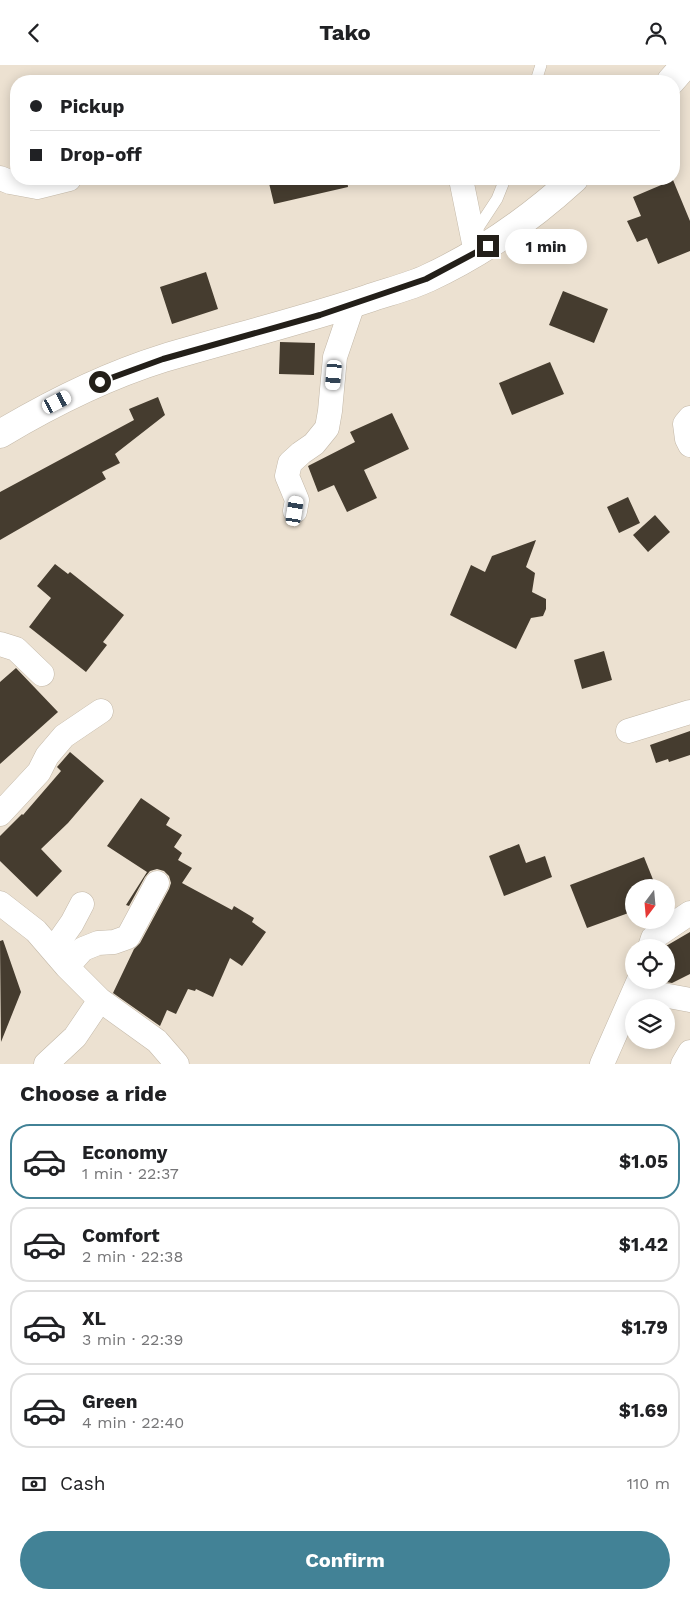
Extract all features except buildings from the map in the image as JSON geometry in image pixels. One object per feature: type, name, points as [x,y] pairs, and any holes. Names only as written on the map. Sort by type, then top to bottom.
[{"type":"main road","points":[[676,75],[685,65]]},
{"type":"main road","points":[[0,434],[84,388],[163,359],[320,315],[426,279],[474,245],[512,231],[567,185]]},
{"type":"street","points":[[26,185],[36,187],[44,185]]},
{"type":"street","points":[[462,185],[474,245]]},
{"type":"street","points":[[295,511],[297,500],[287,476],[290,463],[314,444],[327,429],[335,357],[353,303]]},
{"type":"street","points":[[690,418],[686,424],[687,439],[690,445]]},
{"type":"street","points":[[0,644],[16,649],[42,674]]},
{"type":"street","points":[[0,814],[39,772],[47,756],[64,736],[101,711]]},
{"type":"street","points":[[628,731],[690,713]]},
{"type":"street","points":[[60,959],[98,943],[114,942],[128,937],[157,883]]},
{"type":"street","points":[[0,903],[36,931],[100,1000],[157,1041],[177,1064]]},
{"type":"street","points":[[60,959],[72,923],[82,905]]},
{"type":"street","points":[[653,939],[690,913]]},
{"type":"street","points":[[602,1064],[635,989]]},
{"type":"street","points":[[651,989],[690,1000]]},
{"type":"street","points":[[46,1064],[75,1037],[100,1000]]},
{"type":"street","points":[[683,1064],[690,1052]]},
{"type":"lane","points":[[474,245],[503,185]]},
{"type":"route","points":[[100,382],[163,359],[320,315],[426,279],[488,246]]}]
